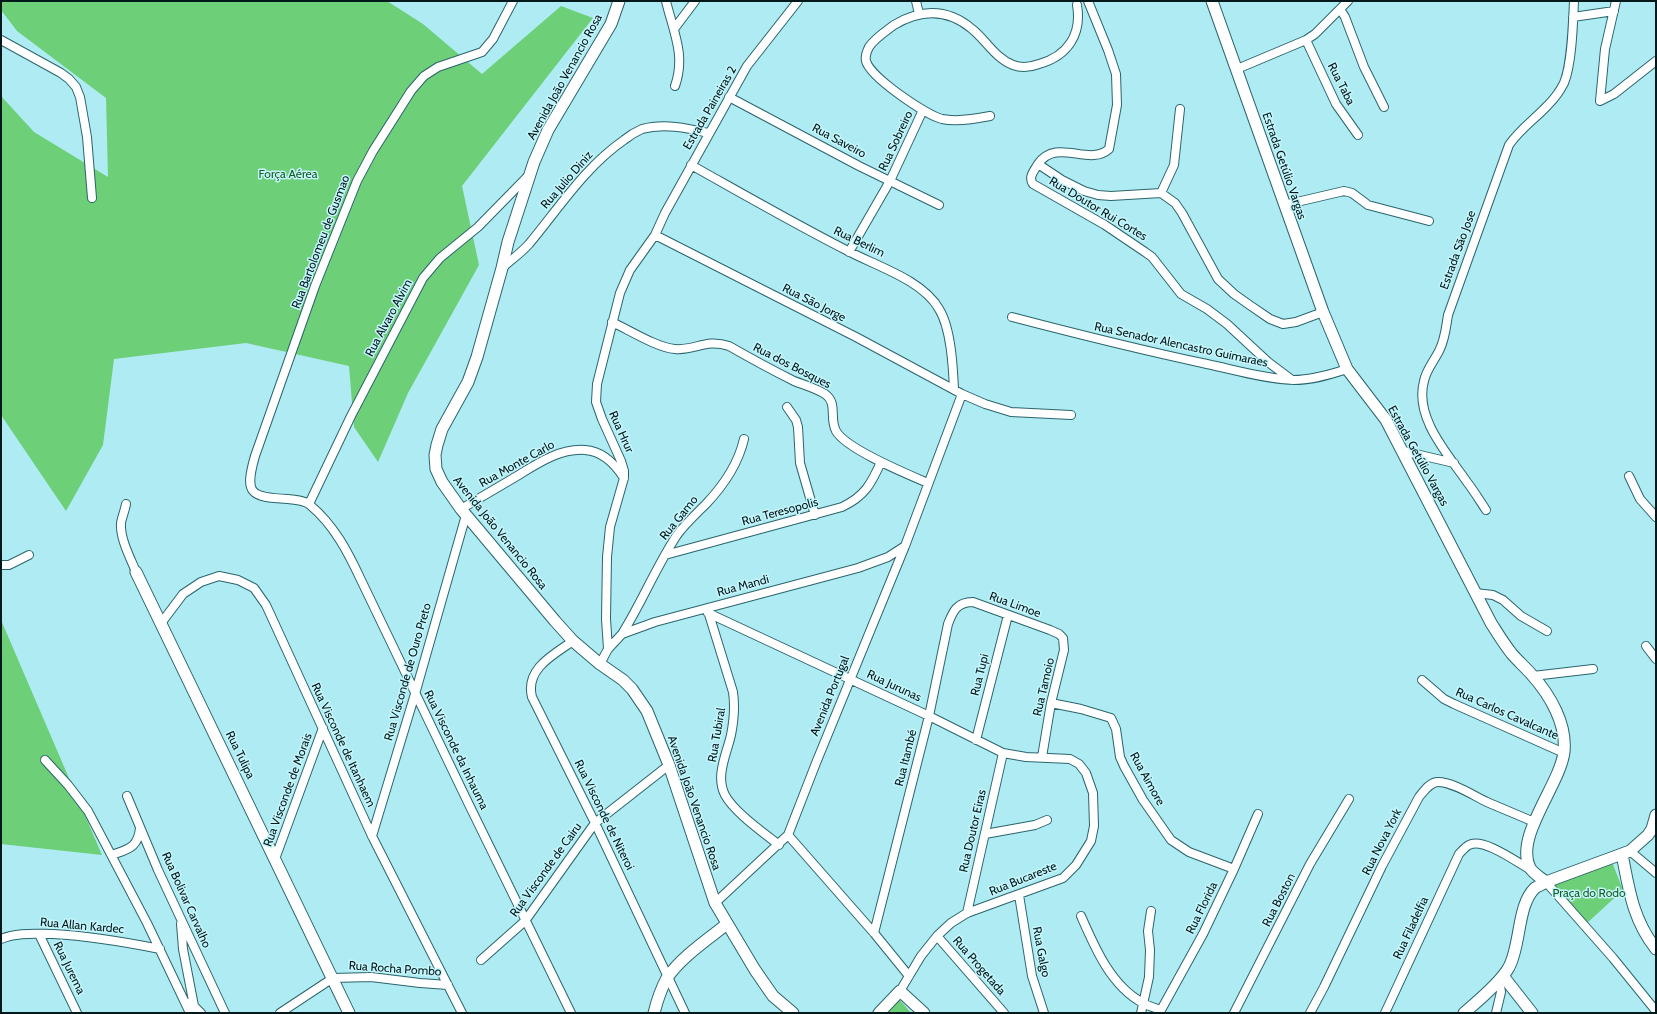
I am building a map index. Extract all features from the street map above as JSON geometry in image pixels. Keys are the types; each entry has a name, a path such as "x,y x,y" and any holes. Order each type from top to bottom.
{"main road":[{"name":"Avenida João Venancio Rosa","path":"618,1 611,24 548,130 530,173 508,242 477,356 468,382 442,429 435,455 436,469 442,482 463,512 573,640 600,664 623,680 640,700 655,728 669,765 715,903 755,970 783,1005 793,1013"},
{"name":"Estrada Getúlio Vargas","path":"1212,1 1323,312 1347,369 1386,420 1475,593 1501,640 1512,655 1534,676 1558,714 1563,728 1564,752 1560,770 1554,785 1534,822 1527,856 1531,870"},
{"name":"Rua Tulipa","path":"136,572 162,622 349,1013"},
{"path":"1464,1013 1501,978 1509,967 1514,954 1524,911 1530,895 1536,888 1546,882 1626,853 1643,841 1652,829 1656,814"},
{"path":"1626,853 1627,889 1641,927 1656,949"},
{"path":"1531,870 1546,882"},
{"path":"654,1013 660,994 668,977 681,962 727,924"},
{"path":"1501,978 1532,1013"},
{"path":"879,1013 900,991 920,1012"}],"street":[{"name":"Rua Bartolomeu de Gusmao","path":"309,504 298,500 279,499 255,494 251,490 249,480 255,456 312,294 356,181 411,91 424,76 438,67 482,52 493,39 513,1"},
{"path":"666,1 674,29 680,61 680,73 675,86"},
{"path":"674,29 695,1"},
{"name":"Estrada Paineiras 2","path":"655,235 664,213 729,97 752,60 798,1"},
{"path":"916,1 919,14"},
{"path":"1088,1 1116,74 1117,105 1109,149 1100,154 1063,152 1051,153 1043,158 1038,164 1062,180 1098,195 1111,196 1161,193 1175,203 1182,213 1218,280 1234,294 1270,319 1283,324 1296,322 1323,312"},
{"path":"1236,69 1306,40 1315,34 1348,1"},
{"name":"Estrada Sāo Jose","path":"1486,510 1454,463 1427,418 1422,395 1424,380 1440,350 1450,308 1509,145 1516,135 1548,105 1563,84 1568,65 1574,1"},
{"path":"1616,1 1605,49 1600,100 1614,94 1656,61"},
{"name":"Rua Sobreiro","path":"848,252 890,181 923,110 880,80 870,69 866,62 866,55 869,47 886,31 906,18 919,14 937,13 959,19 974,30 1001,58 1014,65 1030,67 1056,57 1065,50 1074,37 1078,27 1079,19 1077,5"},
{"path":"1340,9 1345,17 1364,66 1384,107"},
{"path":"1573,17 1614,11"},
{"path":"1,40 61,73 76,87 80,97 87,137 92,198"},
{"name":"Rua Taba","path":"1306,40 1336,104 1358,135"},
{"name":"Rua Saveiro","path":"729,97 939,205"},
{"path":"1161,193 1174,165 1180,109"},
{"path":"923,110 943,119 968,120 990,116"},
{"name":"Rua Julio Diniz","path":"502,268 528,245 590,168 612,148 633,134 641,130 679,126 708,133"},
{"name":"Rua Doutor Rui Cortes","path":"1038,164 1030,179 1033,184 1104,225 1145,252 1181,294 1207,309 1227,324 1268,362 1292,380"},
{"name":"Rua Berlim","path":"691,165 848,252 896,273 926,293 940,309 947,332 953,362 954,389"},
{"name":"Rua Alvaro Alvim","path":"309,504 355,409 423,278 440,258 478,227 530,173"},
{"path":"1284,205 1344,191 1352,193 1368,205 1429,221"},
{"name":"Rua Hrur","path":"608,649 606,619 607,557 610,527 624,478 624,471 596,402 597,384 620,293 630,270 655,235"},
{"name":"Rua São Jorge","path":"655,235 856,337 962,394 985,404 1011,412 1071,415"},
{"name":"Rua Senador Alencastro Guimaraes","path":"1012,317 1135,349 1264,376 1292,380 1319,378 1347,369"},
{"name":"Rua dos Bosques","path":"612,322 666,348 684,349 709,343 721,343 794,381 825,394 833,405 833,421 836,431 850,444 881,462 928,483"},
{"name":"Avenida Portugal","path":"715,903 779,846 788,835 904,546 962,394"},
{"path":"787,407 796,420 798,427 800,463 814,515"},
{"name":"Rua Gamo","path":"622,634 665,555 686,524 727,479 741,455 744,439"},
{"name":"Rua Monte Carlo","path":"463,512 545,460 562,452 586,450 607,458 624,478"},
{"path":"1403,451 1454,463"},
{"name":"Rua Teresopolis","path":"665,555 842,507 863,494 873,481 881,462"},
{"path":"1629,476 1640,499 1656,517"},
{"name":"Rua Tulipa","path":"126,504 121,523 122,531 124,541 136,572"},
{"name":"Rua Visconde da Inhauma","path":"309,504 328,524 347,550 415,694 571,1013"},
{"name":"Rua Visconde de Ouro Preto","path":"372,836 415,694 463,512"},
{"name":"Rua Mandi","path":"600,664 608,649 622,634 655,622 708,611 858,568 888,557 904,546"},
{"path":"1,565 9,564 29,555"},
{"name":"Rua Visconde de Itanhaem","path":"162,622 182,594 201,582 219,576 238,580 254,588 266,606 372,836 462,1013"},
{"path":"1475,593 1493,595 1503,600 1521,616 1547,631"},
{"name":"Rua Itambé","path":"874,933 929,716 948,624 956,607 965,602 973,602"},
{"name":"Rua Limoe","path":"973,602 1050,630"},
{"name":"Rua Jurunas","path":"708,611 929,716 1003,753"},
{"name":"Rua Tubiral","path":"708,611 734,692 735,705 731,735 723,764 722,786 725,795 733,805 779,846"},
{"name":"Rua Tupi","path":"976,740 1008,615"},
{"name":"Rua Tamoio","path":"1042,757 1051,703 1064,650 1063,638 1059,634 1050,630"},
{"name":"Rua Visconde de Niteroi","path":"573,640 538,668 532,677 530,688 532,697 595,823 685,1013"},
{"path":"1646,646 1656,659"},
{"path":"1534,676 1593,669"},
{"name":"Rua Carlos Cavalcante","path":"1422,680 1444,699 1564,752"},
{"name":"Rua Aimore","path":"1051,703 1081,708 1111,718 1116,729 1120,757 1124,766 1143,800 1171,840 1189,852 1234,869"},
{"name":"Rua Visconde de Morais","path":"275,859 323,728"},
{"name":"Rua Bucareste","path":"900,991 921,956 937,936 951,923 967,913 1063,878 1083,855 1091,841 1094,826 1093,793 1086,773 1079,764 1070,759 1003,753"},
{"name":"Rua Doutor Eiras","path":"967,913 1003,753"},
{"path":"45,760 68,785 88,811 160,949 181,994 192,1009 201,1013"},
{"name":"Rua Visconde de Cairu","path":"481,960 526,921 595,823 669,765"},
{"name":"Rua Nova York","path":"1310,1013 1382,866 1419,797 1425,789 1438,782 1453,786 1488,803 1534,822"},
{"name":"Rua Bolivar Carvalho","path":"127,796 181,919 225,1013"},
{"name":"Rua Boston","path":"1234,1013 1310,864 1349,799"},
{"name":"Rua Florida","path":"1161,1011 1203,934 1258,814"},
{"path":"985,834 1035,825 1047,820"},
{"path":"112,855 134,845 139,839 141,827"},
{"path":"788,835 874,933 909,976"},
{"path":"1643,841 1656,837"},
{"name":"Rua Filadelfia","path":"1385,1013 1459,854 1469,845 1488,845 1531,870"},
{"path":"1626,853 1656,873"},
{"path":"1546,882 1613,958 1656,1011"},
{"name":"Rua Galgo","path":"1019,895 1032,976 1044,1013"},
{"path":"1141,1013 1149,977 1150,950 1148,931 1151,911"},
{"path":"1081,916 1094,946 1109,971 1125,990 1143,1003 1161,1011"},
{"path":"181,919 182,949 192,1009"},
{"name":"Rua Allan Kardec","path":"1,939 22,934 94,937 160,949"},
{"name":"Rua Jurema","path":"40,934 77,1013"},
{"name":"Rua Progetada","path":"937,936 1004,1013"},
{"name":"Rua Rocha Pombo","path":"280,1013 333,978 371,977 448,985"},
{"path":"1496,1013 1501,992 1501,978"}],"green space":[{"name":"Força Aérea","path":"1,1 387,1 423,24 482,74 561,6 593,18 462,186 479,265 408,393 378,462 354,427 349,366 246,343 114,359 103,445 66,511 1,415 1,96 34,132 108,177 106,98 17,31 1,10"},
{"path":"1,620 102,855 1,844"},
{"name":"Praça do Rodo","path":"1612,862 1623,890 1586,924 1554,885"},
{"path":"900,1000 911,1013 883,1013"}]}
